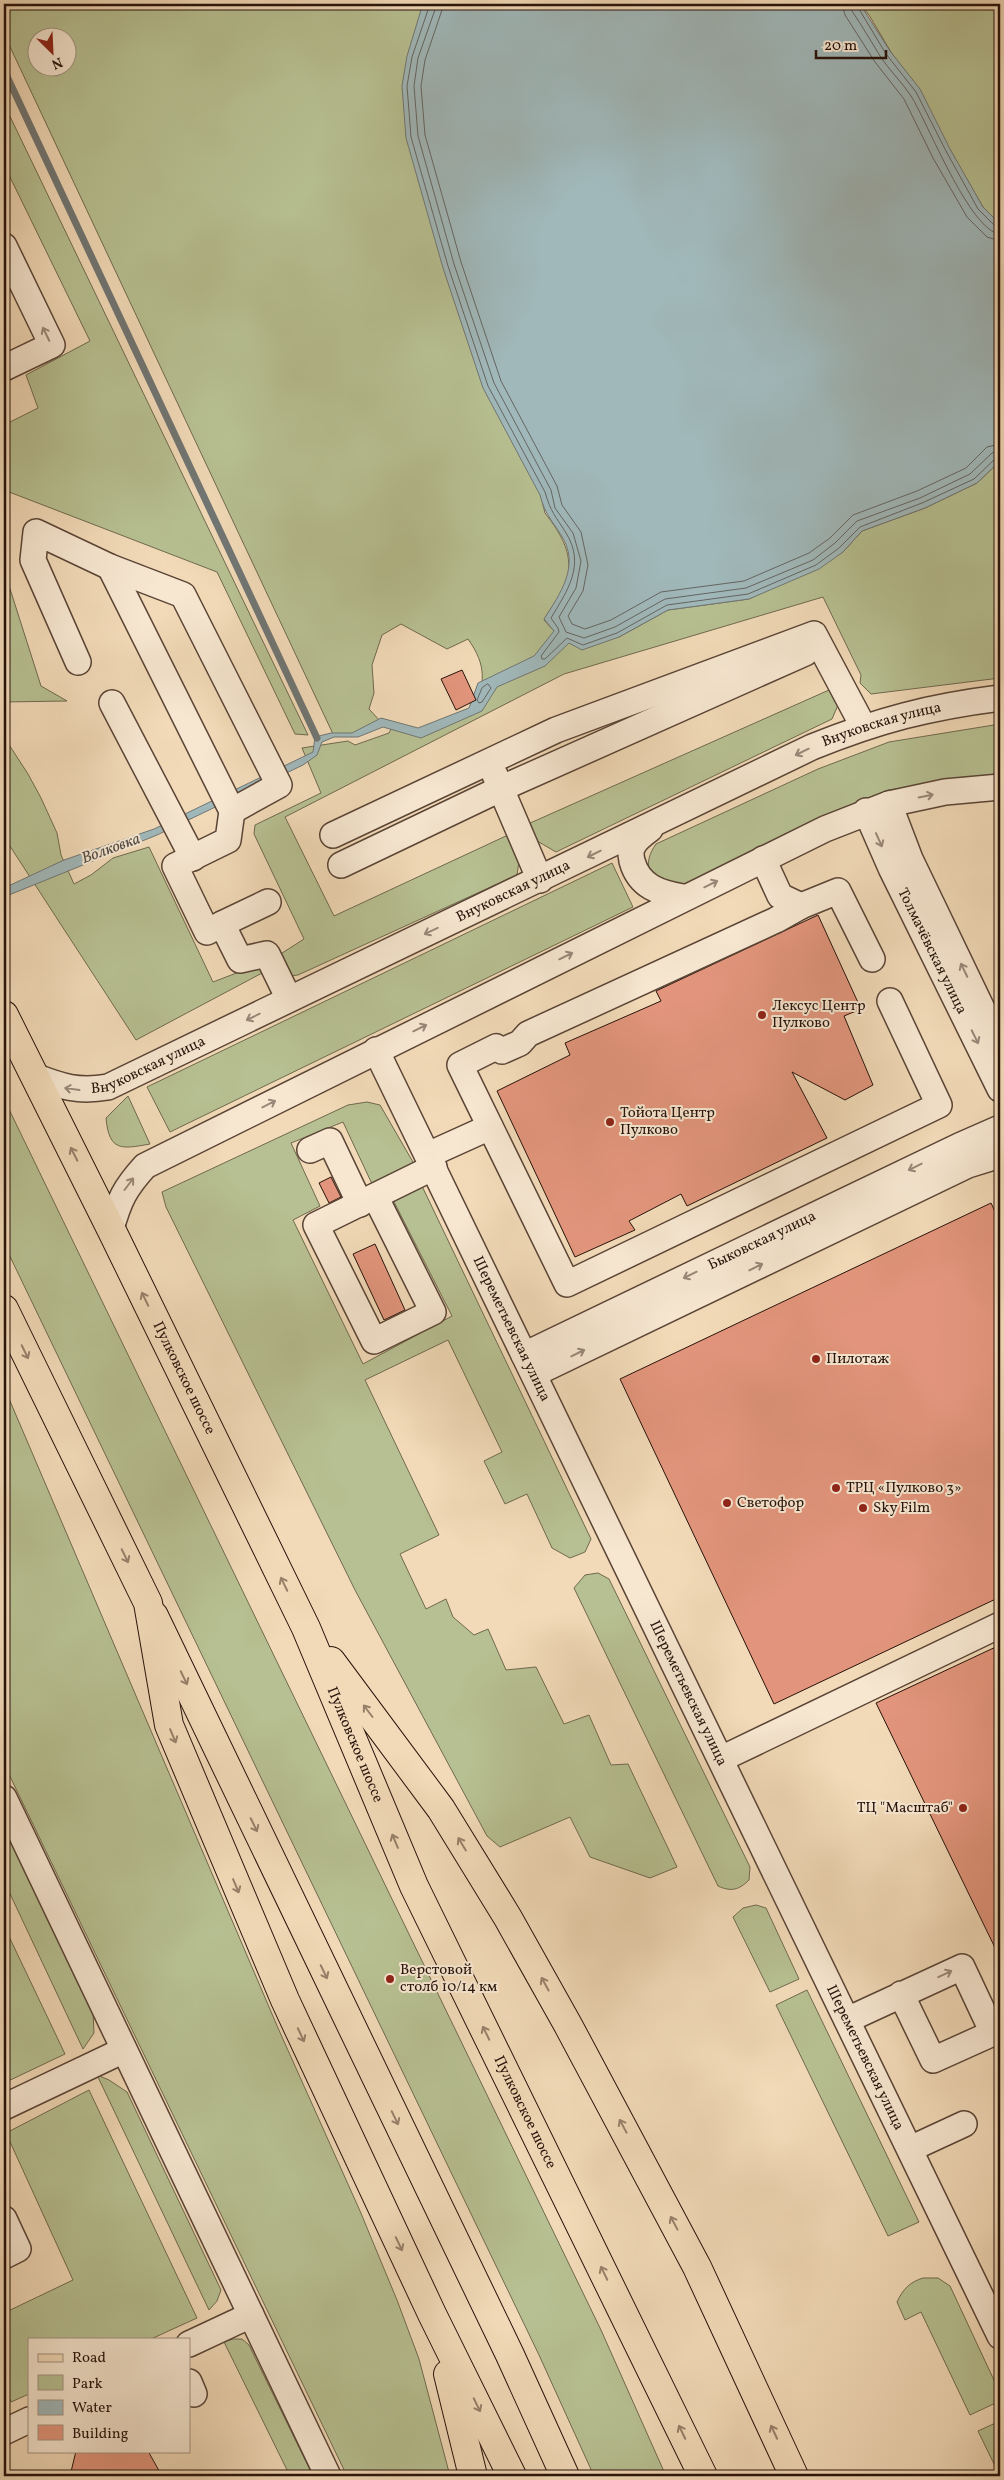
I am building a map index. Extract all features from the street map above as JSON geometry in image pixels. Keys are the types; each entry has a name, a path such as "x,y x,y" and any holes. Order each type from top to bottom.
{"main road":[{"name":"Пулковское шоссе","path":"4,1015 306,1628 414,1886 703,2476"},
{"path":"4,1309 148,1603 510,2355 565,2476"},
{"path":"148,1603 168,1725 285,2000 432,2314 512,2476"},
{"path":"306,1628 441,1809 512,1926 646,2169 697,2267 794,2476"},
{"path":"432,2314 473,2476"}],"street":[{"path":"4,246 12,283 52,346 4,368"},
{"path":"78,662 34,560 36,532 110,567 183,595 279,785 232,811"},
{"path":"110,567 232,811 228,840 175,866 207,932 268,902"},
{"path":"333,835 556,730 814,634 863,726"},
{"path":"341,864 500,789 821,646"},
{"name":"Внуковская улица","path":"34,1076 70,1089 87,1091 108,1087 654,825 812,747 863,726 944,705 1000,698"},
{"path":"112,703 193,858"},
{"path":"489,761 540,880"},
{"path":"111,1229 118,1202 127,1185 145,1166 683,897 762,859 878,808 945,792 1000,787"},
{"name":"Толмачёвская улица","path":"878,808 910,859 1000,1046"},
{"name":"Толмачёвская улица","path":"878,808 891,868 1000,1089"},
{"path":"654,825 632,846 631,856 634,870 642,882 654,890 683,897"},
{"path":"762,859 780,896 801,906"},
{"path":"872,959 838,891 801,906 776,920 528,1034 520,1043 502,1051 496,1047 460,1065 567,1284 939,1106 890,1001"},
{"path":"222,924 240,960 267,954 289,999"},
{"name":"Шереметьевская улица","path":"376,1050 1000,2336"},
{"path":"310,1150 330,1141 368,1200 433,1312 374,1342 316,1225 368,1200 490,1127"},
{"name":"Быковская улица","path":"529,1364 959,1146 1000,1128"},
{"name":"Быковская улица","path":"529,1364 968,1166 1000,1155"},
{"path":"721,1759 1000,1625"},
{"path":"4,1798 328,2476"},
{"path":"847,2020 901,1994 962,1966 993,2033 933,2060 901,1994"},
{"path":"4,2107 124,2050"},
{"path":"910,2149 964,2124"},
{"path":"4,2219 18,2249 4,2256"},
{"path":"190,2344 251,2315"},
{"path":"4,2432 28,2420"}],"green space":[{"path":"4,4 427,4 421,10 545,513 561,537 568,554 569,563 566,583 562,593 544,620 554,631 619,637 668,610 749,599 843,552 862,531 925,508 977,483 1000,461 1000,678 871,694 860,683 861,675 823,597 564,674 285,817 334,916 508,835 519,861 517,875 298,975 289,976 279,955 304,939 254,834 255,825 321,793 302,748 348,741 355,745 389,733 393,725 419,734 474,711 482,683 482,674 478,658 468,639 447,649 401,624 382,635 372,665 374,693 369,709 381,722 353,735 333,734 4,34"},
{"path":"860,4 1000,4 1000,224 983,207 869,15"},
{"path":"4,104 308,735 295,734 217,572 4,490 4,425 38,408 26,375 90,341 9,175 4,177"},
{"path":"4,570 41,686 67,701 4,702"},
{"path":"829,690 838,705 832,719 556,852 532,838 528,824"},
{"path":"1000,724 1000,775 888,790 822,816 681,887 649,873 649,858 656,844 818,769 889,742"},
{"path":"4,737 41,798 57,833 61,855 74,884 91,875 113,858 149,847 213,982 260,964 264,972 136,1040 4,837"},
{"path":"612,863 633,907 170,1132 147,1087"},
{"path":"128,1096 150,1144 132,1147 119,1146 110,1137 106,1118"},
{"path":"4,1099 601,2330 666,2476 594,2476 539,2355 4,1244"},
{"path":"367,1102 380,1105 417,1169 373,1186 343,1122 291,1143 320,1206 293,1220 363,1364 452,1316 392,1198 421,1184 591,1539 585,1552 570,1558 552,1548 527,1494 505,1504 484,1461 502,1452 448,1340 365,1380 439,1535 400,1554 426,1609 446,1599 453,1617 474,1635 488,1629 506,1670 536,1667 564,1724 589,1715 611,1765 628,1764 677,1867 650,1878 590,1857 570,1817 500,1847 487,1836 355,1590 166,1207 162,1192 348,1105"},
{"path":"4,1387 278,2028 360,2211 397,2300 419,2359 450,2476 347,2476 4,1764"},
{"path":"598,1573 609,1579 750,1867 749,1880 738,1888 727,1889 718,1886 574,1588 585,1575"},
{"path":"4,1825 93,2012 94,2033 83,2049 4,1881"},
{"path":"756,1905 766,1908 799,1979 770,1992 733,1917 743,1908"},
{"path":"4,1926 65,2054 4,2083"},
{"path":"807,1990 919,2222 888,2236 776,2005"},
{"path":"97,2075 109,2080 127,2092 221,2290 217,2301 209,2310"},
{"path":"89,2090 197,2318 153,2338 28,2338 28,2394 11,2402 4,2386 4,2313 73,2280 6,2133"},
{"path":"923,2278 938,2278 950,2286 1000,2393 1000,2401 970,2415 921,2312 905,2320 897,2302 907,2287"},
{"path":"242,2339 249,2345 313,2476 290,2476 224,2342"},
{"path":"1000,2421 1000,2466 996,2468 978,2431"}],"water":[{"name":"Волковка","path":"427,4 860,4 890,51 920,89 950,149 983,207 1000,224 1000,461 977,483 925,508 862,531 843,552 819,569 749,599 668,610 619,637 582,650 569,643 545,666 497,687 482,711 421,738 383,727 358,737 334,737 322,742 317,755 303,765 157,835 4,897 4,888 64,860 154,829 313,752 315,737 331,733 352,733 381,718 418,728 469,708 478,683 534,656 554,631 544,619 566,579 569,568 567,546 546,512 540,495 483,388 443,268 406,138 402,86 407,56 421,10"}],"building":[{"path":"462,670 476,700 456,710 441,679"},
{"path":"818,915 861,1009 844,1016 873,1085 845,1100 792,1072 827,1138 687,1206 681,1194 629,1221 635,1230 575,1257 497,1091 570,1055 565,1043 661,1001 656,991"},
{"path":"331,1177 341,1197 329,1203 319,1183"},
{"name":"ТРЦ «Пулково 3»","path":"991,1203 1000,1222 1000,1597 774,1704 620,1379"},
{"path":"375,1244 405,1310 384,1320 353,1254"},
{"name":"ТЦ \"Масштаб\"","path":"1000,1645 1000,1958 876,1703"},
{"path":"76,2452 149,2452 162,2476 70,2476"}],"waterway":[{"path":"4,70 317,738"}],"place":[{"name":"Лексус Центр Пулково","path":"762,1015"},
{"name":"Тойота Центр Пулково","path":"610,1122"},
{"name":"Пилотаж","path":"816,1359"},
{"name":"ТРЦ «Пулково 3»","path":"836,1488"},
{"name":"Светофор","path":"727,1503"},
{"name":"Sky Film","path":"863,1508"},
{"name":"ТЦ \"Масштаб\"","path":"963,1808"},
{"name":"Верстовой столб 10/14 км","path":"390,1979"}]}
